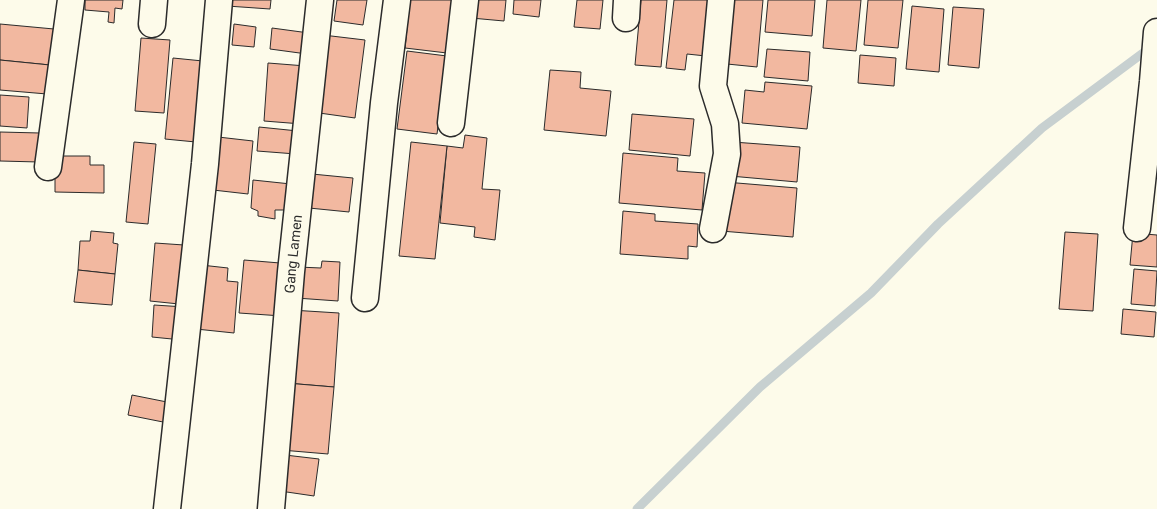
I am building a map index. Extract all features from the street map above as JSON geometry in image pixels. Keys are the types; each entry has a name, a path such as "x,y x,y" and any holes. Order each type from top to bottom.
{"street":[{"path":"48,167 71,0"},
{"path":"167,509 205,164 219,0"},
{"name":"Gang Lamen","path":"271,509 291,272 320,0"},
{"path":"365,298 384,103 397,0"},
{"path":"451,123 465,0"},
{"path":"713,229 727,154 725,124 713,86 721,0"},
{"path":"1137,228 1157,32"}],"building":[{"path":"85,0 123,0 122,9 115,8 114,23 108,22 109,12 85,10"},
{"path":"228,0 271,0 270,9 227,6"},
{"path":"337,0 367,0 363,25 334,21"},
{"path":"410,0 452,0 447,53 405,48"},
{"path":"473,0 506,0 504,21 471,18"},
{"path":"514,0 541,0 539,17 513,14"},
{"path":"577,0 603,0 600,29 574,27"},
{"path":"641,0 667,0 661,67 635,65"},
{"path":"674,0 712,0 706,56 687,54 685,70 666,68"},
{"path":"722,0 763,0 757,67 717,63"},
{"path":"768,0 815,0 812,36 765,32"},
{"path":"827,0 861,0 856,51 823,48"},
{"path":"868,0 903,0 898,48 864,45"},
{"path":"912,6 944,9 939,72 906,69"},
{"path":"953,7 984,9 979,68 948,65"},
{"path":"0,24 54,29 50,65 0,60"},
{"path":"234,24 256,27 254,47 232,45"},
{"path":"272,28 309,33 307,54 270,49"},
{"path":"323,35 365,40 355,118 312,112"},
{"path":"141,38 170,40 164,113 135,111"},
{"path":"767,49 810,52 808,81 764,77"},
{"path":"407,51 447,56 437,134 397,129"},
{"path":"860,55 896,58 894,86 858,83"},
{"path":"173,58 213,62 206,143 165,139"},
{"path":"0,60 50,65 47,94 0,90"},
{"path":"268,63 306,66 302,124 264,121"},
{"path":"550,70 581,72 580,88 611,91 606,136 544,130"},
{"path":"765,82 812,86 807,129 742,123 745,90 764,92"},
{"path":"0,95 29,97 27,128 0,126"},
{"path":"632,114 694,119 690,156 629,150"},
{"path":"259,127 298,131 296,154 257,151"},
{"path":"0,132 40,133 39,162 0,161"},
{"path":"465,135 487,138 482,189 500,190 495,240 474,237 475,227 440,223 447,146 463,148"},
{"path":"218,137 253,141 248,194 213,190"},
{"path":"134,142 156,144 148,224 126,222"},
{"path":"411,142 447,146 435,259 399,256"},
{"path":"733,142 800,147 797,182 730,176"},
{"path":"623,153 678,158 677,171 705,173 702,210 619,203"},
{"path":"55,156 90,156 90,165 104,165 104,193 55,192"},
{"path":"312,174 353,178 349,212 309,208"},
{"path":"253,180 291,184 290,210 275,210 275,219 258,216 258,211 251,208"},
{"path":"725,182 797,188 793,237 721,231"},
{"path":"623,211 655,214 655,221 698,224 697,247 688,246 688,259 620,254"},
{"path":"91,231 114,233 113,243 118,244 115,274 78,270 80,241 90,241"},
{"path":"1065,232 1098,234 1093,311 1059,309"},
{"path":"1133,233 1157,235 1157,267 1130,265"},
{"path":"155,243 184,245 179,304 150,301"},
{"path":"244,260 280,263 282,316 239,313"},
{"path":"322,261 340,262 338,301 296,298 298,267 321,268"},
{"path":"201,265 228,268 227,281 238,282 234,333 196,329"},
{"path":"1134,269 1157,271 1155,306 1131,304"},
{"path":"78,270 115,274 112,305 74,302"},
{"path":"154,305 185,307 182,340 152,337"},
{"path":"1123,309 1156,312 1154,337 1121,334"},
{"path":"291,310 339,313 334,387 286,383"},
{"path":"286,383 334,387 328,454 281,450"},
{"path":"132,395 177,404 173,424 128,415"},
{"path":"285,455 319,459 314,496 280,491"}],"waterway":[{"path":"637,509 760,387 871,293 938,224 1042,128 1151,47"}]}
